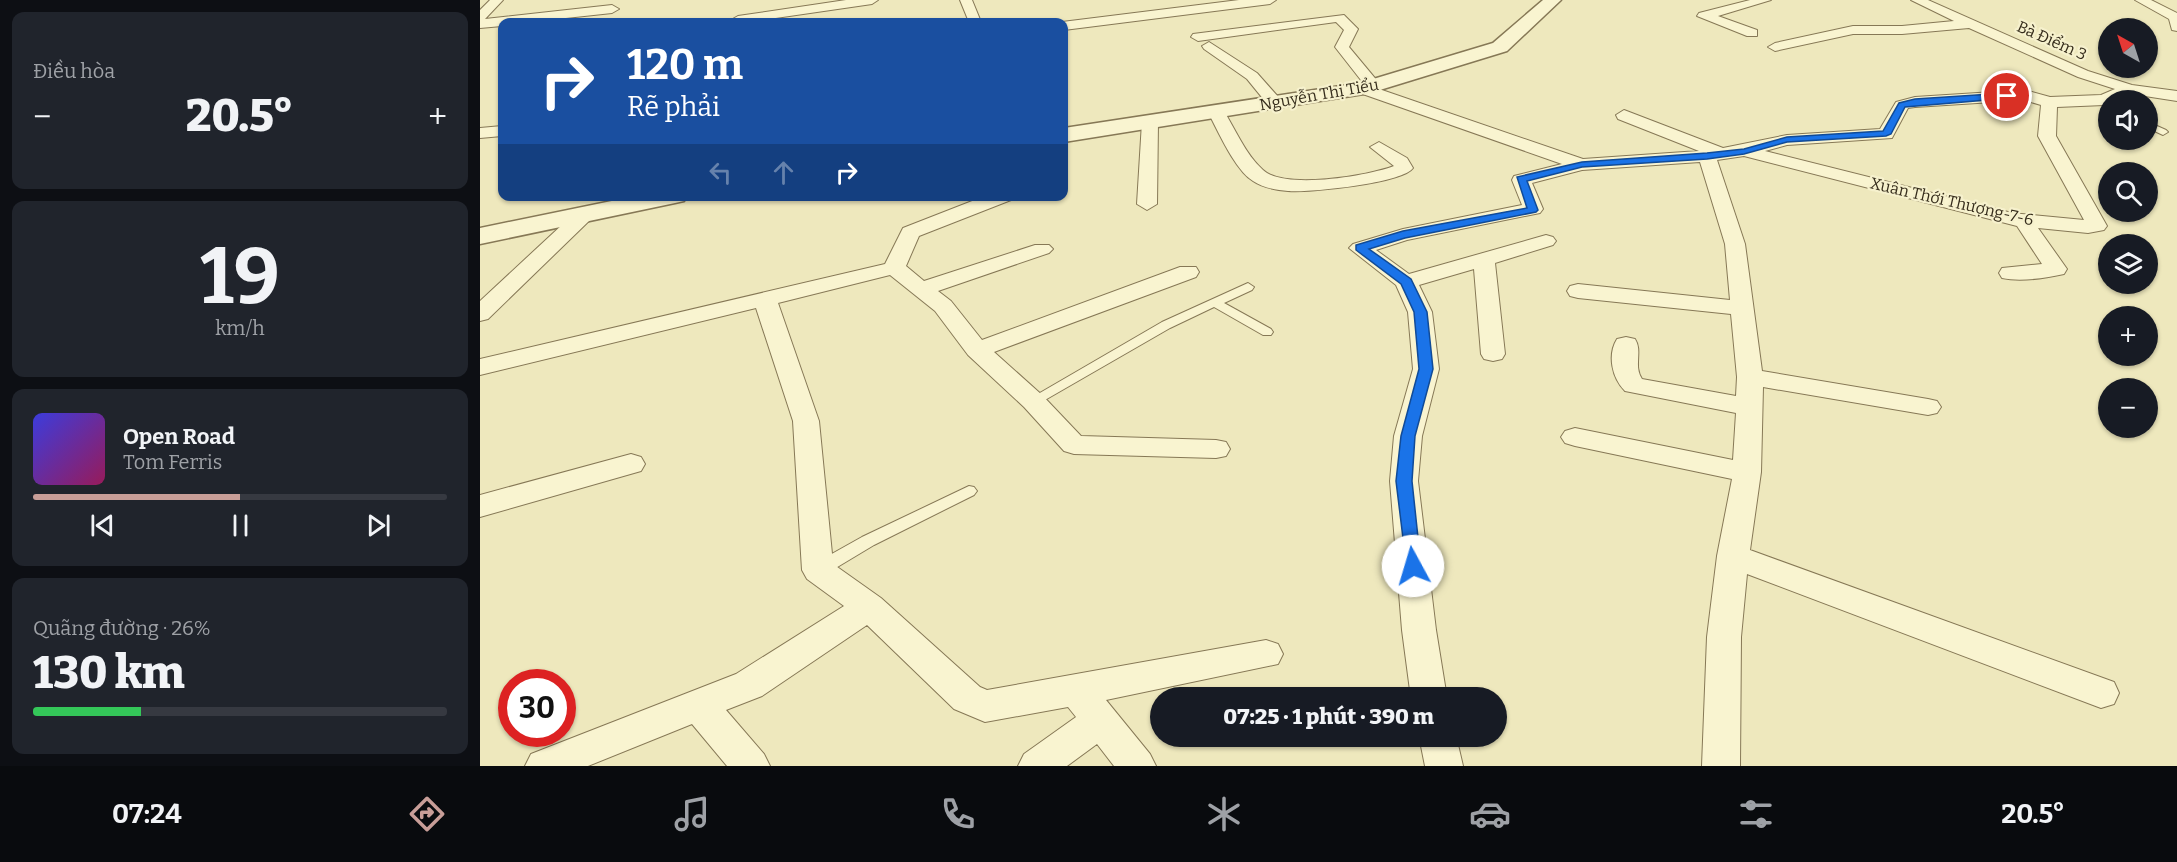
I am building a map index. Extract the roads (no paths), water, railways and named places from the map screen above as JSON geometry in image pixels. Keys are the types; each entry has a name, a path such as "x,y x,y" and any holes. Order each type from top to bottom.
{"street":[{"path":"480,16 497,0"},
{"path":"736,18 872,0"},
{"path":"966,0 973,18"},
{"path":"1068,25 1270,0"},
{"name":"Nguyễn Thị Tiểu","path":"1068,134 1368,87 1500,47 1553,0"},
{"path":"1752,33 1704,16 1766,0"},
{"name":"Bà Điểm 3","path":"1917,0 2083,74 2130,89 2177,96"},
{"path":"2141,0 2177,18 2174,21 2177,27"},
{"path":"534,18 612,9"},
{"path":"1275,103 1252,76 1204,41 1337,11 1351,29 1342,47 1368,87 1582,165"},
{"path":"480,24 498,22"},
{"path":"1774,47 1853,30 1902,30 1974,24"},
{"path":"1427,687 1419,630 1404,481 1408,436 1426,369 1420,312 1406,282 1360,248 1403,235 1533,210 1521,180 1582,165 1713,155 1744,151 1787,140 1886,134 1902,105 1915,102 2025,94 2049,102 2098,103"},
{"name":"Xuân Thới Thượng-7-6","path":"1744,151 2023,220 2097,226 2047,136 2049,102"},
{"path":"1216,112 1255,174 1267,181 1302,186 1323,185 1395,172 1404,168 1401,162 1378,147"},
{"path":"1623,115 1713,155"},
{"path":"1148,204 1150,122"},
{"path":"480,133 498,131"},
{"path":"1713,155 1734,244 1750,377 1748,472 1733,556 1724,637 1725,702 1721,766"},
{"path":"480,236 651,201"},
{"path":"894,268 910,232 991,201"},
{"path":"480,314 584,215"},
{"path":"2010,273 2056,269 2023,220"},
{"path":"1406,282 1546,241"},
{"path":"922,289 1042,249"},
{"path":"1484,259 1493,354"},
{"path":"894,268 943,306 977,350 1033,401 1074,445 1216,449"},
{"path":"480,367 894,268"},
{"path":"977,350 1188,272"},
{"path":"1578,291 1742,308"},
{"path":"765,299 806,421 818,570 869,607 967,698 985,706 1266,654"},
{"path":"1626,344 1625,372 1628,380 1634,385 1749,407"},
{"path":"1750,377 1928,407"},
{"path":"1575,437 1748,472"},
{"path":"480,506 631,464"},
{"path":"1733,556 2101,693"},
{"path":"544,766 749,685 869,607"},
{"path":"1076,690 1137,766"},
{"path":"698,705 751,766"},
{"path":"1037,766 1100,720"},
{"path":"1440,747 1444,766"}],"lane":[{"path":"2158,130 2163,132"},
{"path":"1033,401 1166,325 1248,287"},
{"path":"1214,302 1267,332"},
{"path":"818,570 868,541 969,491"}]}
